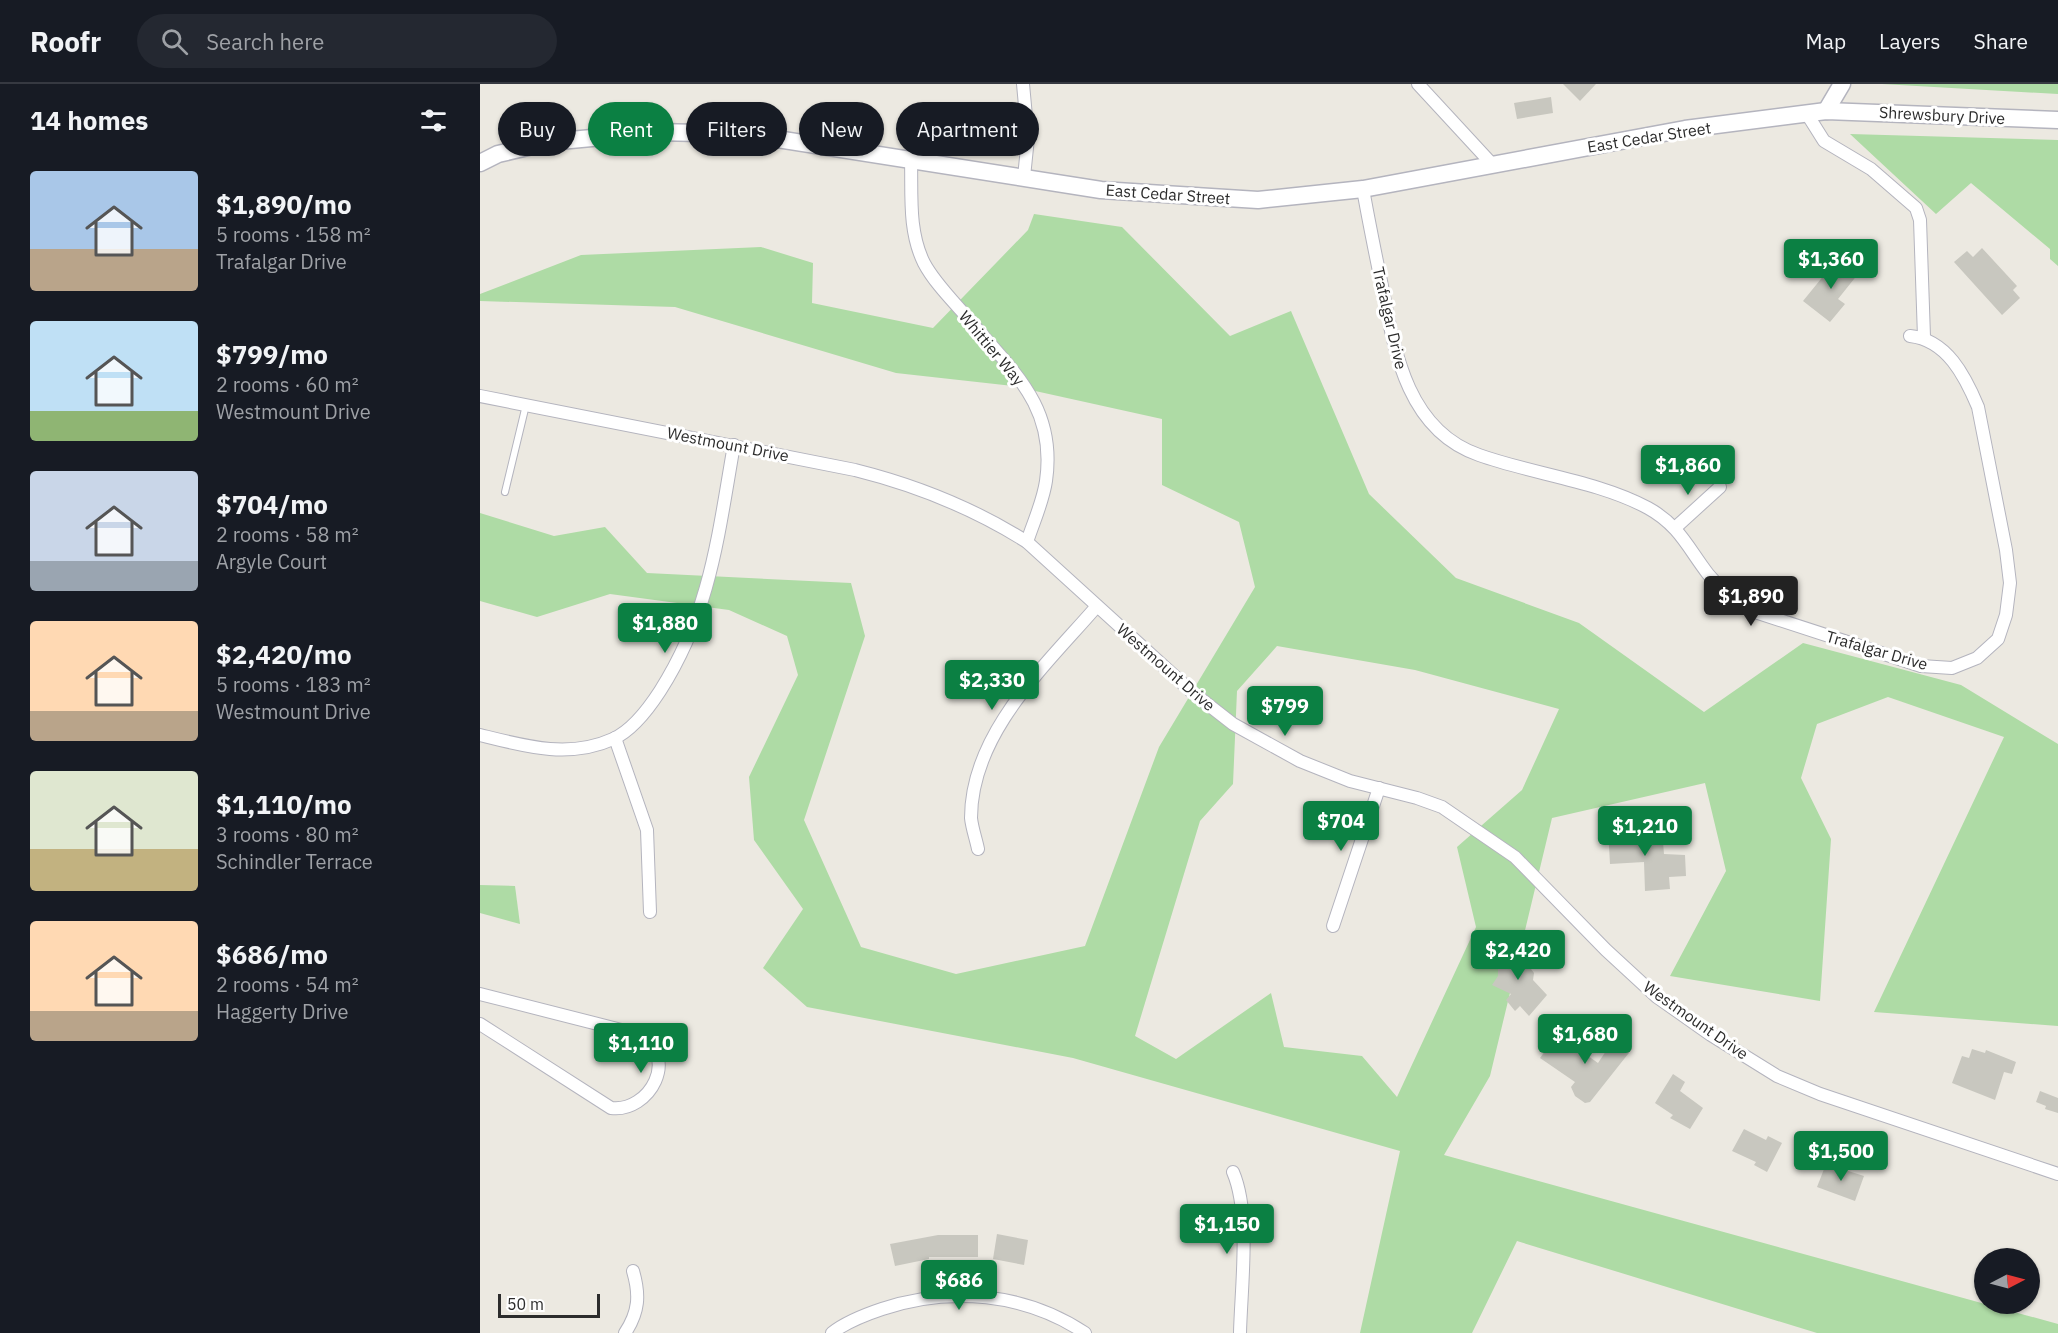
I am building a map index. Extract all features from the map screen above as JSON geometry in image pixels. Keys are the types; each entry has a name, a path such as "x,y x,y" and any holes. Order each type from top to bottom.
{"main road":[{"path":"1826,111 1842,84"},
{"name":"East Cedar Street","path":"480,163 498,154 549,142 656,132 745,134 1101,190 1258,200 1363,189 1685,129 1826,111"},
{"name":"Shrewsbury Drive","path":"1826,111 2058,120"}],"street":[{"path":"1023,84 1028,138 1024,177"},
{"path":"1418,84 1491,164"},
{"path":"1807,114 1824,141 1871,169 1916,208 1921,231 1924,337 1910,336"},
{"name":"Whittier Way","path":"911,159 912,223 924,263 1018,378 1035,402 1045,426 1048,453 1046,483 1027,542"},
{"name":"Trafalgar Drive","path":"1363,189 1395,356 1408,391 1431,423 1452,441 1476,454 1603,491 1647,508 1676,527 1708,574 1725,593 1749,610 1922,666 1952,668 1977,658 1998,639 2006,615 2010,583 2006,550 1978,407 1955,363 1941,347 1924,337"},
{"name":"Westmount Drive","path":"480,396 734,445 893,479 972,512 1027,542 1192,692 1233,724 1300,761 1350,782 1379,788 1442,807 1515,857 1606,950 1657,997 1711,1035 1777,1076 1820,1094 2058,1174"},
{"path":"480,735 541,750 575,748 615,738 646,712 678,663 699,615 713,562 734,445"},
{"path":"1676,527 1720,488"},
{"path":"978,849 971,819 975,786 997,732 1035,677 1097,606"},
{"path":"615,738 647,830 650,912"},
{"path":"1332,926 1379,788"},
{"path":"480,994 637,1034 656,1048 660,1060 658,1073 652,1087 642,1098 621,1110 611,1108 480,1024"},
{"path":"1233,1172 1240,1187 1242,1209 1240,1333"},
{"path":"625,1333 634,1319 638,1304 638,1289 633,1271"},
{"path":"832,1333 868,1314 934,1296 1003,1299 1060,1317 1085,1333"}],"lane":[{"path":"504,492 526,405"}],"green space":[{"path":"1882,84 2058,84 2058,94"},
{"path":"1850,134 2058,140 2058,266 2050,259 2050,249 1971,183 1936,214"},
{"path":"1034,214 1122,227 1230,336 1291,311 1369,494 1456,578 1579,623 1704,712 1803,643 1961,685 2058,744 2058,1026 1874,1012 2004,737 1888,697 1817,724 1801,778 1831,839 1820,1001 1670,976 1726,871 1705,783 1552,818 1490,1076 1444,1155 1974,1301 1974,1314 2022,1314 2058,1324 2058,1333 1817,1333 1517,1241 1472,1333 1360,1333 1400,1151 1073,1058 807,1007 763,968 803,909 754,840 749,777 798,675 787,636 729,610 610,594 537,617 480,601 480,513 554,536 605,527 647,573 851,583 865,636 804,820 861,947 956,974 1085,946 1159,747 1255,587 1239,522 1162,485 1162,419 1013,386 896,373 675,307 480,301 480,294 581,255 761,247 813,263 812,303 933,328 1028,230","holes":["1277,646 1415,670 1559,709 1522,790 1457,847 1476,927 1397,1097 1362,1056 1284,1047 1271,993 1176,1059 1135,1036 1200,821 1233,784 1237,691"]},
{"path":"480,885 515,886 520,924 480,913"}],"building":[{"path":"1563,84 1596,84 1580,101"},
{"path":"1551,97 1553,113 1517,119 1514,103"},
{"path":"1982,248 2017,286 2013,290 2020,298 2002,315 1954,262 1967,251 1973,257"},
{"path":"1838,258 1858,274 1838,299 1845,304 1830,322 1803,301"},
{"path":"1643,827 1644,843 1663,842 1664,854 1685,855 1686,876 1669,877 1670,889 1645,891 1644,862 1610,864 1608,829"},
{"path":"1503,943 1521,943 1520,968 1531,969 1534,973 1533,980 1547,995 1529,1016 1520,1006 1515,1011 1506,1000 1511,994 1492,985 1498,976 1498,964 1502,964"},
{"path":"1558,1033 1576,1044 1574,1046 1598,1063 1616,1036 1632,1049 1590,1102 1585,1103 1575,1096 1571,1087 1575,1082 1540,1058"},
{"path":"1972,1049 1985,1053 1986,1050 2016,1062 2012,1074 2004,1072 1995,1100 1952,1083 1962,1056 1969,1058"},
{"path":"1673,1074 1685,1082 1680,1091 1703,1108 1690,1129 1670,1118 1673,1115 1655,1103"},
{"path":"2040,1091 2058,1098 2058,1113 2045,1109 2046,1106 2036,1102"},
{"path":"1744,1129 1766,1140 1768,1136 1782,1143 1767,1172 1754,1165 1756,1162 1732,1151"},
{"path":"1826,1164 1864,1176 1855,1201 1817,1187"},
{"path":"997,1234 1028,1240 1024,1265 993,1259"},
{"path":"938,1235 978,1235 978,1257 929,1257 929,1259 895,1266 890,1244"}]}
